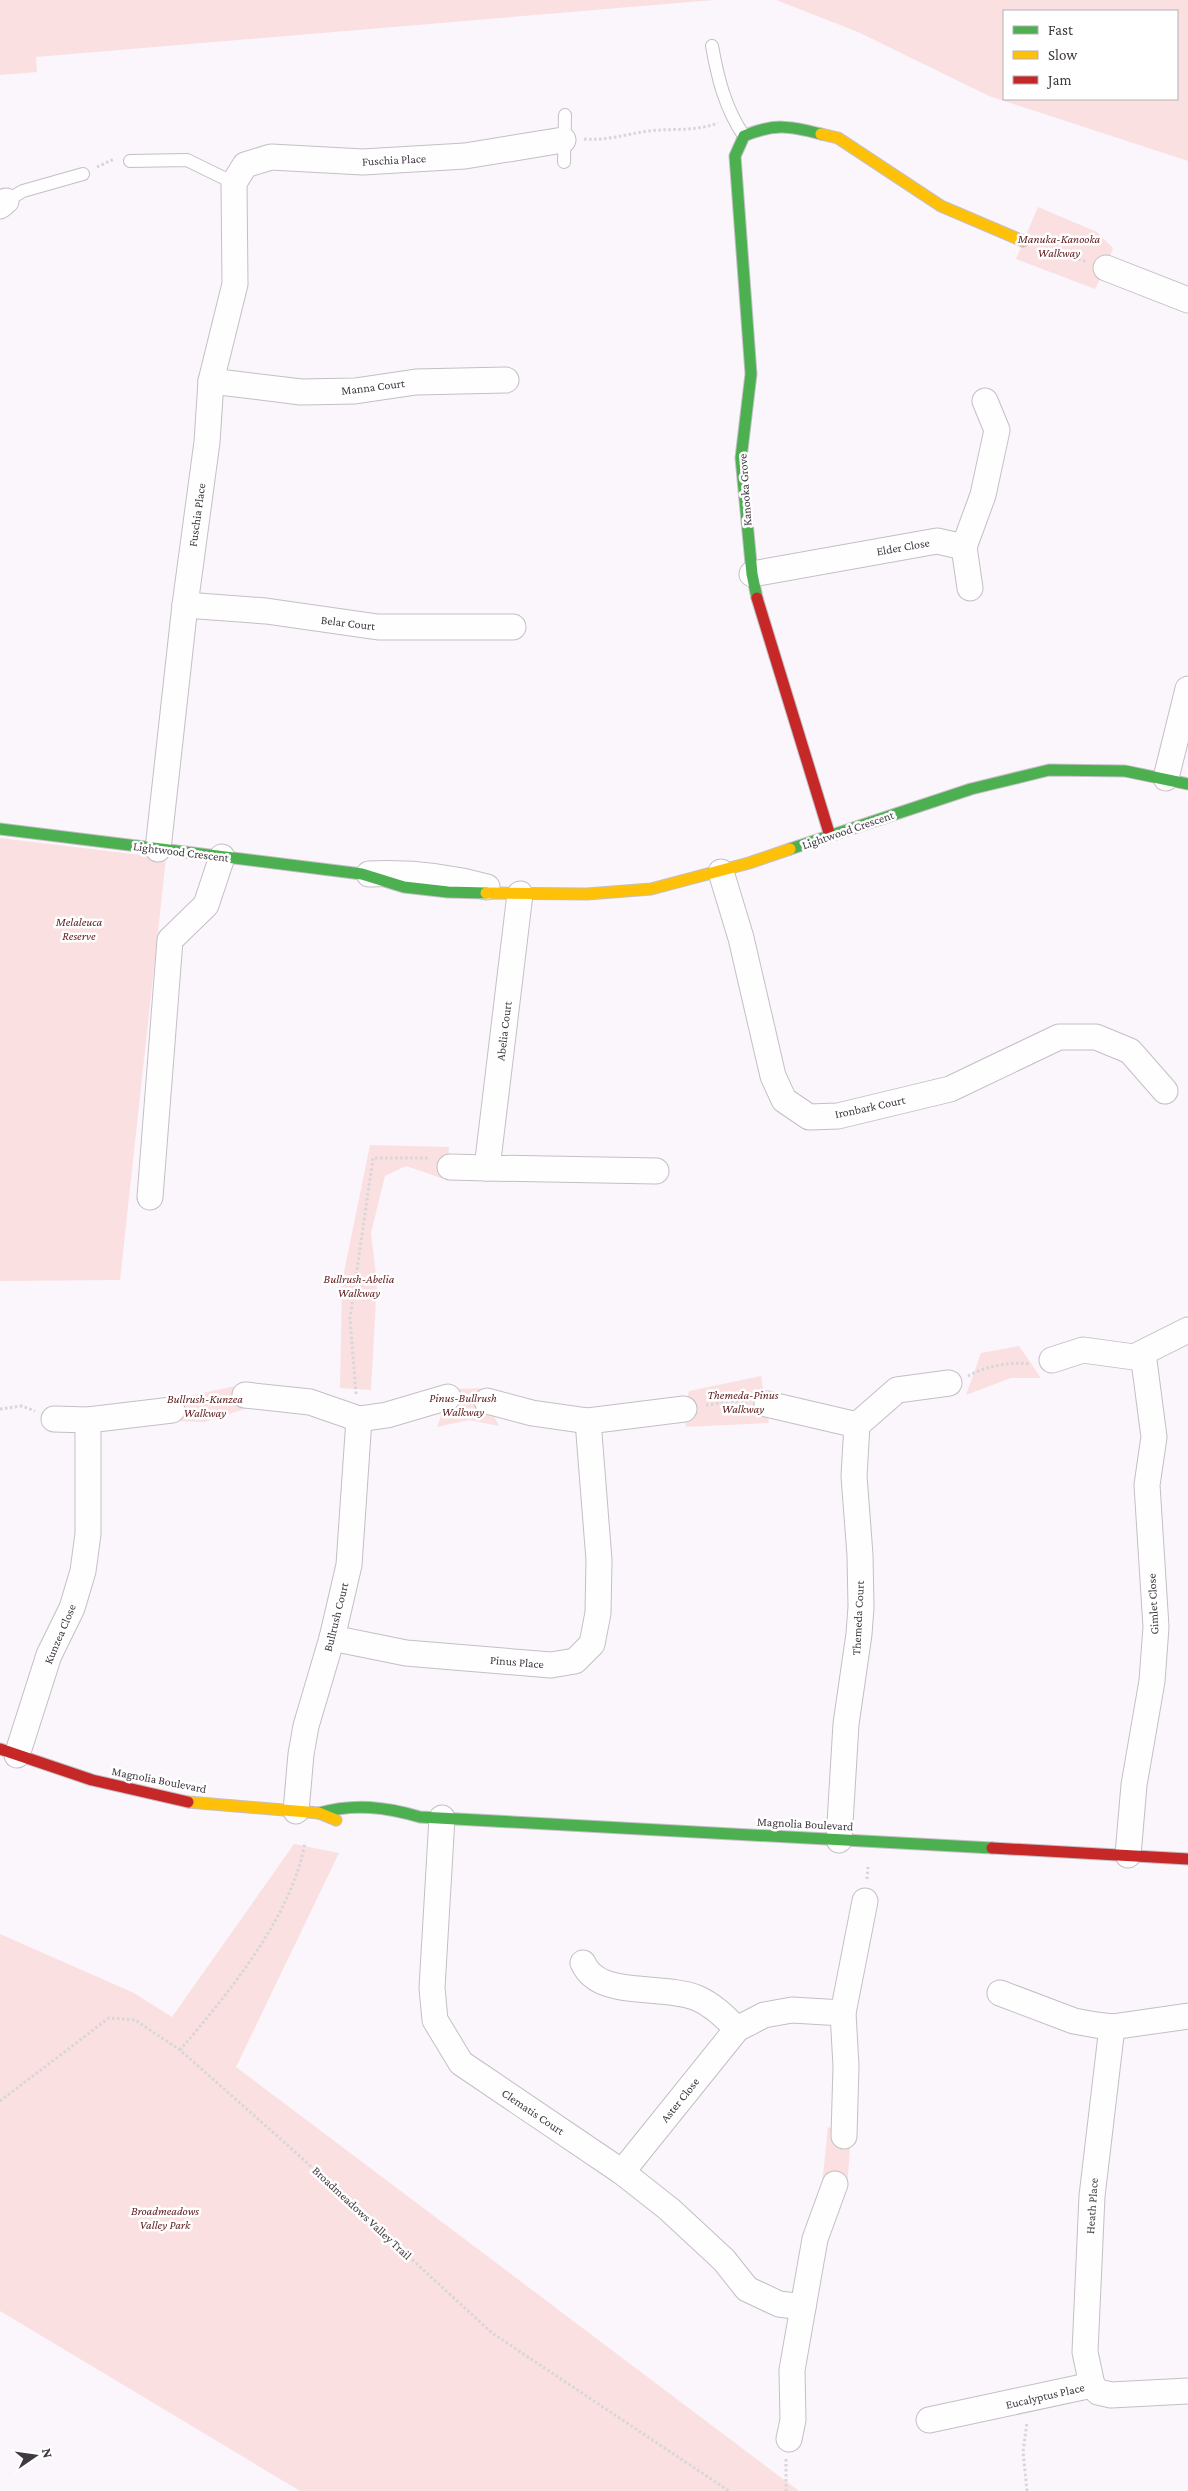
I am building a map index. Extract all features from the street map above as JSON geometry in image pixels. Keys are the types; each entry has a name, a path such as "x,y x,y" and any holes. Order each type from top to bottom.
{"street":[{"path":"744,136 764,126 794,127 838,138 941,206 1023,241"},
{"name":"Kanooka Grove","path":"744,136 735,156 752,374 741,458 752,574 759,610 830,836"},
{"name":"Fuschia Place","path":"158,849 185,605 207,442 211,381 235,284 234,182 245,165 271,158 362,162 564,151"},
{"path":"1106,268 1188,300"},
{"name":"Manna Court","path":"211,381 302,392 355,391 416,382 506,380"},
{"path":"970,588 964,547 983,495 997,430 985,401"},
{"name":"Elder Close","path":"752,574 937,542 964,547"},
{"name":"Belar Court","path":"185,605 266,611 378,627 513,627"},
{"path":"1177,781 1188,689"},
{"name":"Lightwood Crescent","path":"0,829 362,874 405,872 448,876 513,893 587,894 651,889 721,872 971,789 1049,770 1125,771 1177,781"},
{"path":"150,1197 170,940 206,905 222,857"},
{"name":"Ironbark Court","path":"721,872 742,938 773,1076 784,1100 809,1117 838,1116 950,1088 1058,1037 1096,1037 1130,1051 1165,1091"},
{"name":"Abelia Court","path":"487,1168 513,893"},
{"path":"450,1167 656,1171"},
{"path":"1052,1360 1083,1350 1134,1357 1188,1330"},
{"name":"Gimlet Close","path":"1128,1855 1134,1785 1152,1682 1156,1627 1147,1484 1154,1437 1143,1353"},
{"path":"767,1404 857,1425 897,1390 949,1383"},
{"path":"245,1395 310,1402 359,1420 387,1416 448,1398"},
{"path":"488,1401 532,1413 588,1422 684,1409"},
{"path":"54,1418 88,1420 172,1410"},
{"name":"Kunzea Close","path":"8,1752 49,1655 72,1608 83,1571 88,1534 88,1420"},
{"name":"Bullrush Court","path":"308,1812 300,1754 306,1726 332,1638 349,1565 359,1420"},
{"name":"Pinus Place","path":"332,1638 406,1653 551,1665 575,1661 592,1644 598,1613 599,1560 588,1422"},
{"name":"Themeda Court","path":"839,1840 846,1724 861,1607 860,1555 854,1476 857,1425"},
{"name":"Magnolia Boulevard","path":"8,1752 66,1774 141,1793 187,1802 308,1812 347,1821"},
{"name":"Magnolia Boulevard","path":"308,1812 354,1806 396,1809 431,1818"},
{"name":"Magnolia Boulevard","path":"394,1823 431,1818 1188,1859"},
{"name":"Clematis Court","path":"431,1818 432,1988 434,2020 461,2064 622,2172 669,2209 718,2254 747,2289 779,2304 804,2308"},
{"path":"844,2136 846,2066 844,2013 865,1901"},
{"path":"582,1963 592,1976 606,1984 674,1993 696,1998 717,2010 737,2029"},
{"path":"1000,1994 1074,2021 1112,2027 1188,2016"},
{"name":"Aster Close","path":"622,2172 737,2029 764,2015 792,2010 844,2013"},
{"name":"Heath Place","path":"1092,2385 1085,2352 1092,2196 1112,2027"},
{"path":"789,2439 793,2420 792,2370 815,2239 835,2184"},
{"name":"Eucalyptus Place","path":"929,2420 1032,2400 1092,2385 1098,2392 1111,2395 1188,2391"}],"lane":[{"path":"712,46 720,87 732,117 744,136"},
{"path":"564,151 565,115"},
{"path":"130,161 187,160 234,182"},
{"path":"3,203 23,191 83,174"}],"path":[{"path":"564,151 650,130 692,130 705,128 732,117"},
{"path":"83,174 112,159 130,161"},
{"path":"1023,241 1106,268"},
{"path":"359,1420 350,1318 373,1158 434,1158 450,1167"},
{"path":"949,1383 996,1366 1018,1362 1030,1364 1041,1359 1052,1360"},
{"path":"172,1410 245,1395"},
{"path":"684,1409 734,1401 767,1404"},
{"path":"0,1409 22,1406 54,1418"},
{"path":"180,2050 230,1990 265,1935 294,1884 301,1864 305,1842"},
{"name":"Broadmeadows Valley Trail","path":"0,2101 109,2018 135,2020 180,2050 492,2333 730,2491"},
{"path":"1027,2491 1023,2452 1032,2400"},
{"path":"786,2491 786,2453 789,2439"}],"green space":[{"path":"0,0 714,0 36,57 37,72 0,75"},
{"path":"776,0 1188,0 1188,161 989,96 858,32"},
{"name":"Manuka-Kanooka Walkway","path":"1038,207 1097,232 1113,248 1106,268 1095,289 1016,259"},
{"name":"Melaleuca Reserve","path":"0,838 166,858 120,1280 0,1281"},
{"name":"Bullrush-Abelia Walkway","path":"370,1145 449,1147 447,1180 406,1166 385,1176 371,1233 377,1283 371,1390 340,1388 342,1282"},
{"path":"1019,1346 1041,1378 1011,1378 966,1395 981,1353"},
{"name":"Themeda-Pinus Walkway","path":"761,1376 769,1423 686,1427 684,1409 689,1391"},
{"name":"Bullrush-Kunzea Walkway","path":"245,1384 247,1408 205,1422 178,1421 172,1410 174,1399"},
{"name":"Pinus-Bullrush Walkway","path":"479,1388 499,1426 469,1420 437,1427 448,1397 454,1389"},
{"name":"Broadmeadows Valley Park","path":"294,1844 339,1853 236,2067 799,2491 300,2491 0,2311 0,1934 134,1993 172,2017"},
{"path":"828,2127 851,2134 847,2188 822,2185"}],"traffic: fast":[{"path":"757,598 752,574 741,458 751,374 735,156 744,136 764,129 782,127 821,134"},
{"path":"790,849 971,789 1049,770 1125,771 1188,784"},
{"path":"0,829 362,874 404,887 448,892 486,893"},
{"path":"319,1813 357,1807 395,1811 420,1817 992,1848"}],"traffic: slow":[{"path":"821,134 838,138 941,206 1023,241"},
{"path":"486,893 587,894 651,889 749,863 790,849"},
{"path":"188,1802 319,1813 336,1820"}],"traffic: jam":[{"path":"757,598 830,836"},
{"path":"0,1749 92,1780 188,1802"},
{"path":"992,1848 1188,1859"}]}
